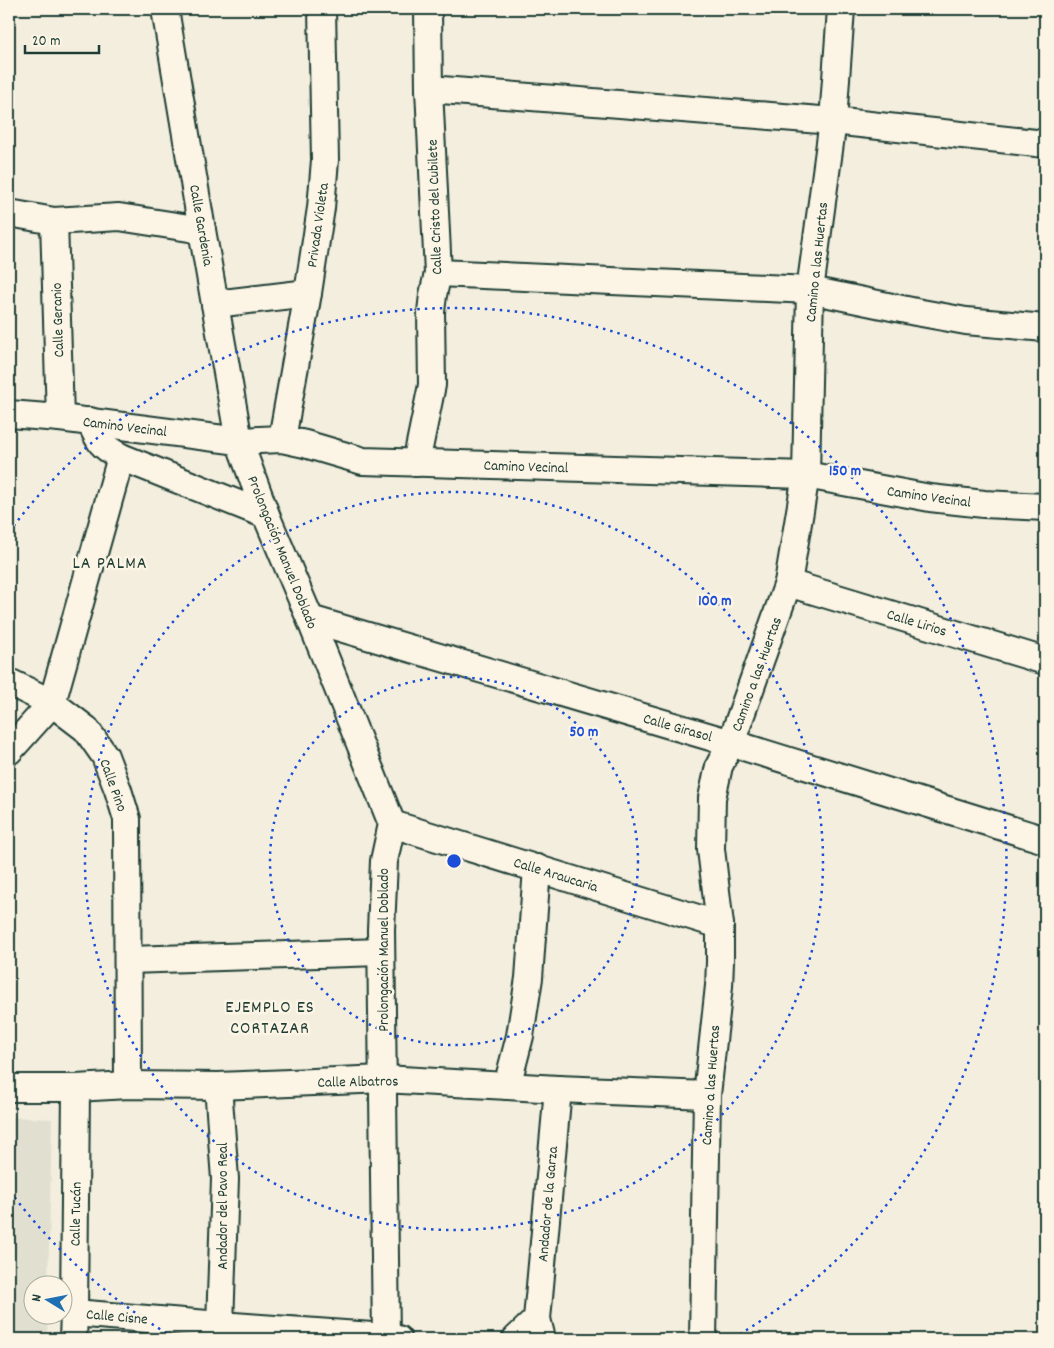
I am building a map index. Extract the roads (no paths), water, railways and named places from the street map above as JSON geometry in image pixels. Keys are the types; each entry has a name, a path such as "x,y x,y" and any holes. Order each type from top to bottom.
{"street":[{"name":"Calle Gardenia","path":"166,9 239,441"},
{"name":"Privada Violeta","path":"282,439 321,208 325,160 322,9"},
{"name":"Calle Cristo del Cubilete","path":"416,463 432,384 431,312 432,295 438,273 429,90 428,9"},
{"name":"Camino a las Huertas","path":"703,1339 707,1095 719,986 720,925 711,849 712,798 719,766 731,743 788,583 806,476 810,290 832,121 840,9"},
{"path":"429,90 832,121 1045,144"},
{"path":"9,213 54,222 119,217 202,230"},
{"name":"Calle Geranio","path":"54,222 60,418"},
{"path":"438,273 810,290 966,321 1045,328"},
{"path":"215,304 308,294"},
{"name":"Camino Vecinal","path":"9,414 60,418 239,441 282,439 363,461 806,476 930,498 984,504 1045,507"},
{"path":"90,422 98,440 107,450 266,515"},
{"name":"Prolongación Manuel Doblado","path":"239,441 266,515 392,824 384,861 381,952 390,1339"},
{"path":"9,751 52,703 121,457"},
{"name":"Calle Lirios","path":"788,583 1045,661"},
{"name":"Calle Girasol","path":"310,619 731,743 1045,840"},
{"name":"Calle Pino","path":"9,682 52,703 86,729 105,756 127,819 128,1085"},
{"name":"Calle Araucaria","path":"392,824 720,925"},
{"path":"507,1086 520,1036 529,978 537,868"},
{"path":"128,960 381,952"},
{"name":"Calle Albatros","path":"9,1088 76,1088 128,1085 218,1086 384,1079 707,1095"},
{"name":"Andador del Pavo Real","path":"218,1086 225,1179 220,1325"},
{"name":"Calle Tucán","path":"73,1339 76,1088"},
{"name":"Andador de la Garza","path":"516,1339 539,1329 558,1089"},
{"name":"Calle Cisne","path":"74,1312 390,1339"}],"district":[{"name":"LA PALMA","path":"110,562"},
{"name":"EJEMPLO ES CORTAZAR","path":"270,1016"}]}
